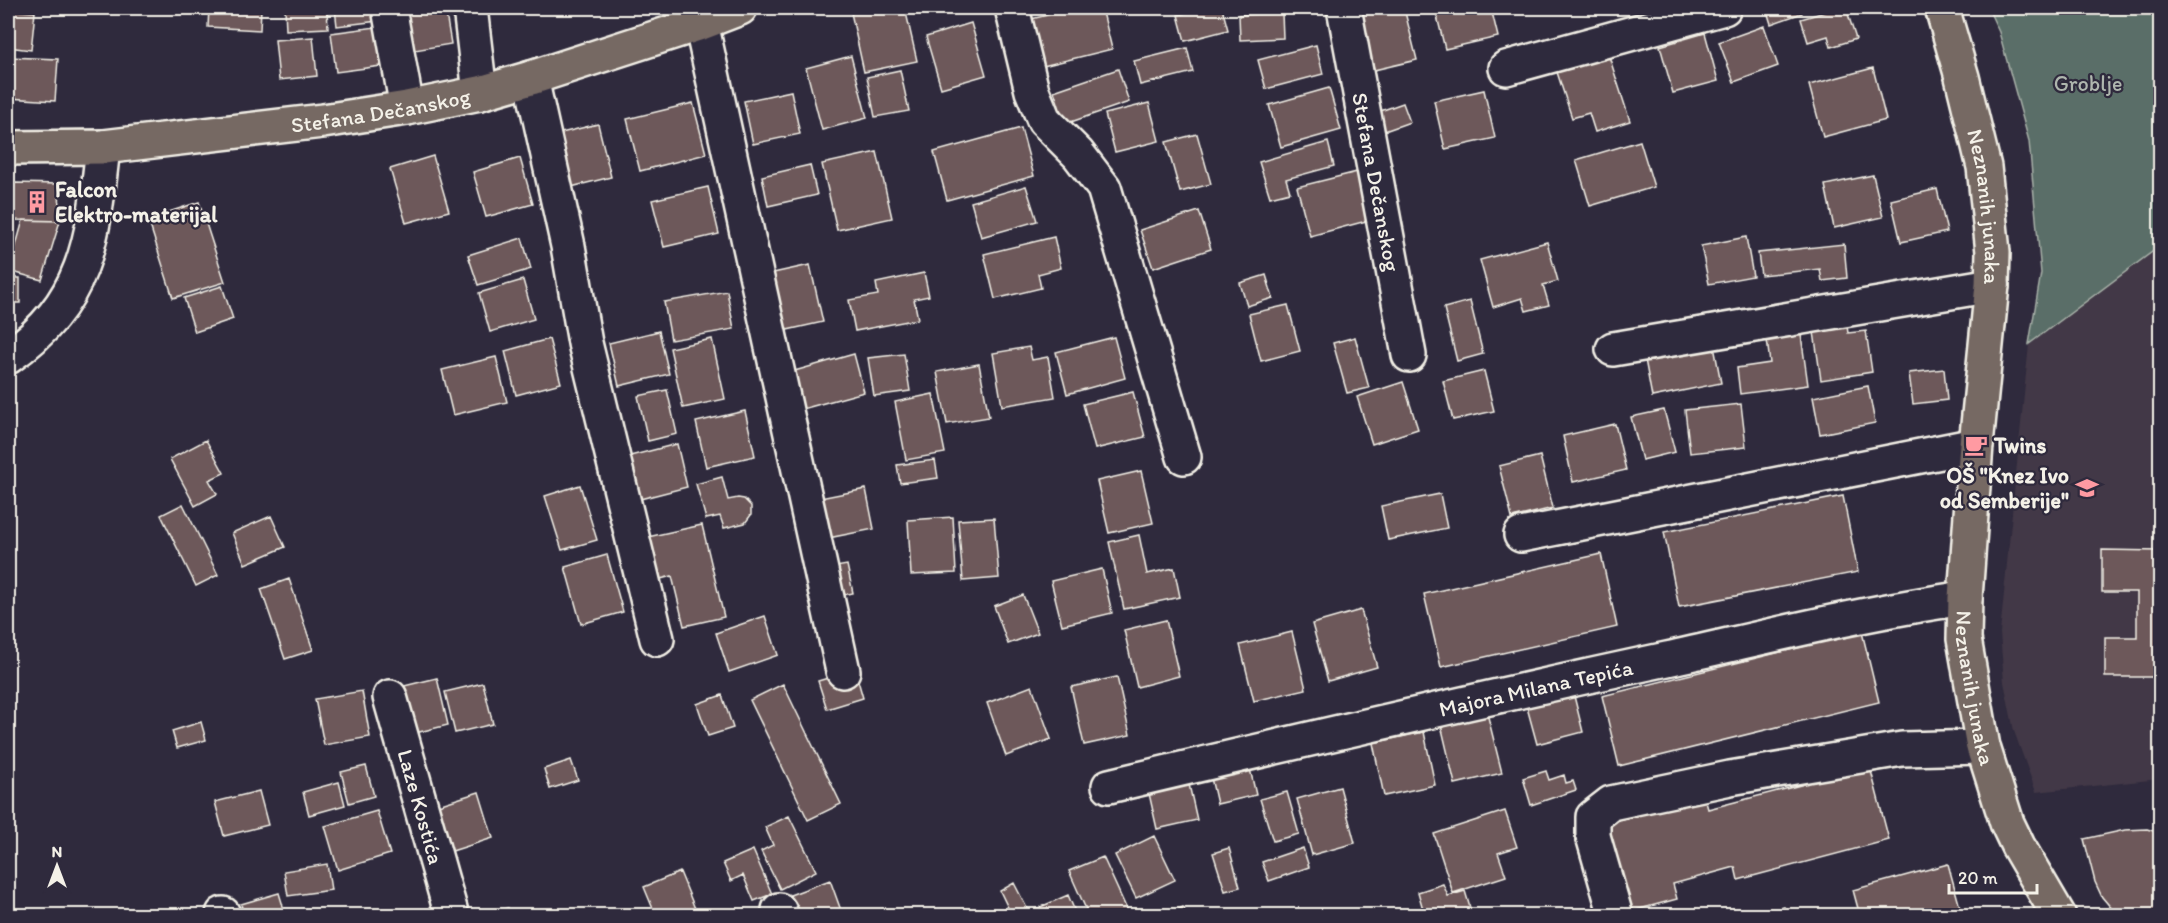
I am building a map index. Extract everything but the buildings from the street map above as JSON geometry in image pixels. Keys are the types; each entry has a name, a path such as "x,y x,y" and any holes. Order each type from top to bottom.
{"main road":[{"name":"Stefana Dečanskog","path":"8,148 103,147 407,108 480,93 531,78 740,8"},
{"name":"Neznanih junaka","path":"1942,8 1984,166 1993,252 1992,285 1976,445 1964,639 1983,747 2007,823 2059,915"}],"street":[{"path":"389,8 407,108"},
{"path":"470,8 480,93"},
{"path":"1012,8 1032,91 1044,120 1078,154 1104,188 1184,457"},
{"name":"Stefana Dečanskog","path":"1344,8 1408,356"},
{"path":"1506,68 1724,8"},
{"path":"700,23 843,671"},
{"path":"531,78 568,246 585,343 657,639"},
{"path":"8,357 44,327 63,304 77,280 89,250 95,222 103,147"},
{"path":"1613,349 1992,285"},
{"path":"1521,536 1976,445"},
{"name":"Majora Milana Tepića","path":"1109,786 1486,699 1916,605 1965,598"},
{"name":"Laze Kostića","path":"390,697 452,915"},
{"path":"1616,915 1593,836 1593,817 1611,803 1730,778 1902,749 1983,747"}],"shaded area":[{"name":"OŠ \"Knez Ivo od Semberije\"","path":"2160,246 2160,779 2036,792 2014,731 2004,682 2000,633 2029,344"}],"green space":[{"name":"Groblje","path":"1988,8 2160,8 2160,246 2029,344 2041,273 2029,141 1999,32"}],"place":[{"name":"Falcon Elektro-materijal","path":"37,202"},
{"name":"Twins","path":"1976,445"},
{"name":"OŠ \"Knez Ivo od Semberije\"","path":"2087,488"}]}
